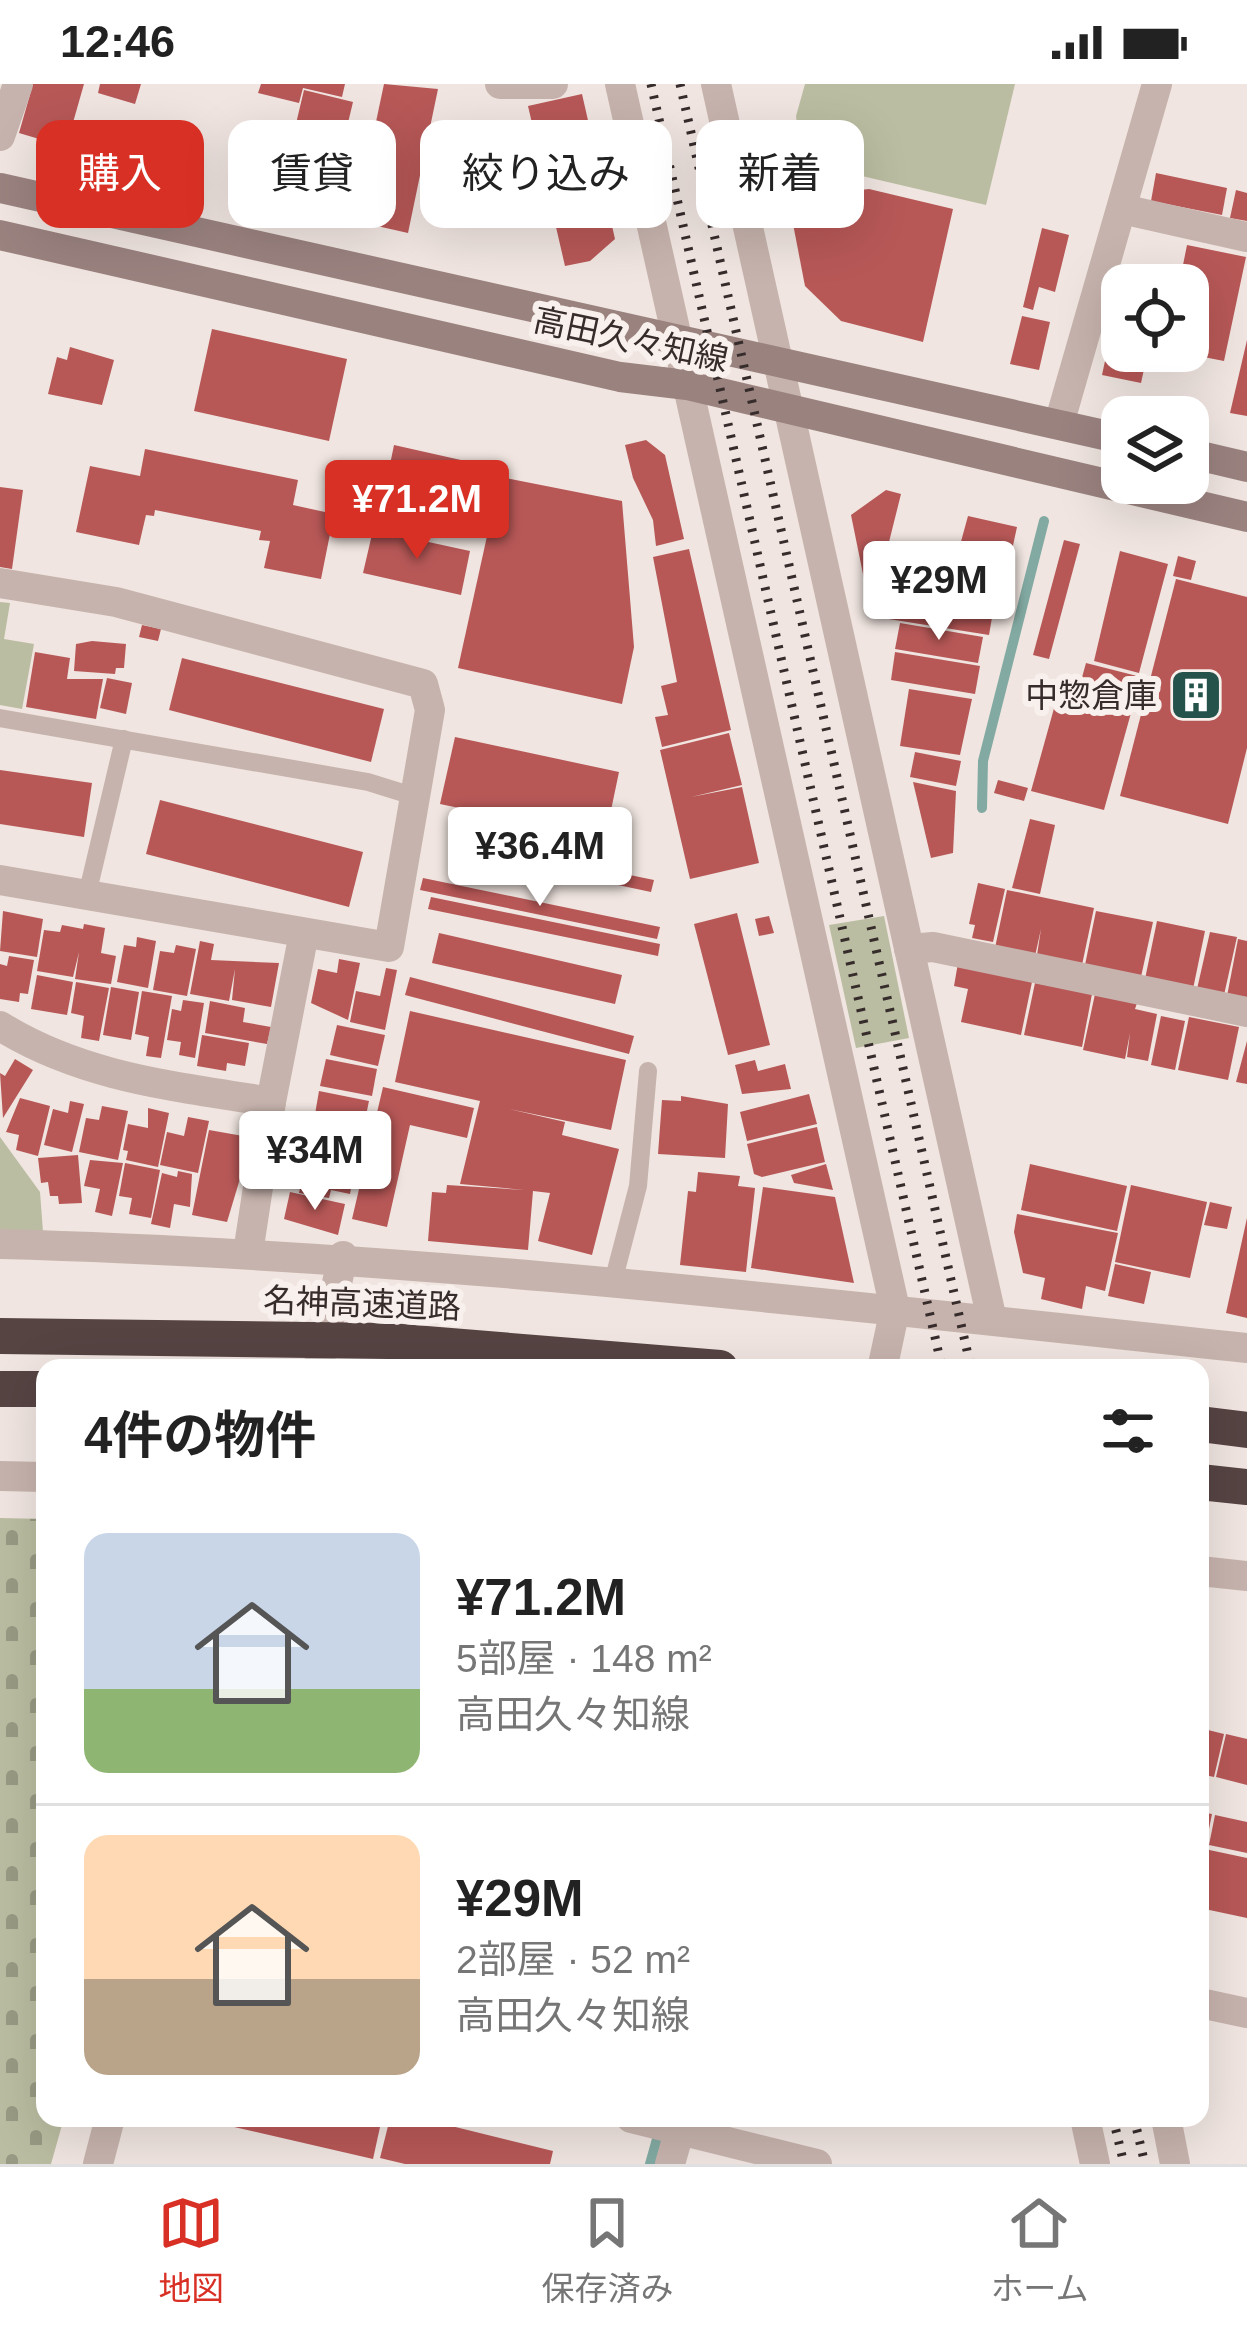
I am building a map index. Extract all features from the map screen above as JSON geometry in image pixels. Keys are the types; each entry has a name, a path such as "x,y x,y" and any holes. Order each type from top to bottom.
{"highway":[{"name":"名神高速道路","path":"0,1336 389,1341 610,1359"},
{"path":"0,1389 36,1389"},
{"path":"1209,1425 1247,1430"},
{"path":"1209,1483 1247,1487"}],"main road":[{"name":"高田久々知線","path":"0,188 1101,434"},
{"name":"高田久々知線","path":"0,235 620,376 687,386 1247,517"},
{"path":"1209,458 1247,467"}],"street":[{"path":"0,136 18,84"},
{"path":"500,84 554,84"},
{"path":"620,84 895,1309 884,1359"},
{"path":"716,84 992,1320"},
{"path":"1060,424 1156,84"},
{"path":"1122,209 1247,237"},
{"path":"0,583 136,607 422,684 430,710 389,946 0,880"},
{"path":"248,1253 304,933"},
{"path":"909,950 933,947 1247,1012"},
{"path":"0,1026 44,1053 97,1073 271,1102"},
{"path":"0,1244 343,1256 614,1279 1247,1348"},
{"path":"329,1319 343,1256"},
{"path":"0,1476 36,1477"},
{"path":"1209,1572 1247,1576"},
{"path":"1209,2005 1247,2013"},
{"path":"98,2164 108,2127"},
{"path":"670,2164 680,2127"},
{"path":"691,2127 817,2164"},
{"path":"1087,2127 1095,2164"},
{"path":"1168,2127 1175,2164"}],"lane":[{"path":"0,718 368,782 413,796"},
{"path":"88,895 124,739"},
{"path":"614,1279 638,1186 648,1071"}],"green space":[{"path":"805,84 1015,84 986,205 864,176 864,120 797,120"},
{"path":"0,602 10,603 4,639 34,644 22,709 0,705"},
{"path":"884,916 909,1038 856,1048 829,925"},
{"path":"0,1137 40,1192 43,1232 0,1233"},
{"path":"0,1518 36,1519 36,2127 61,2127 51,2164 0,2164"}],"building":[{"path":"33,84 84,84 74,120 36,120 36,138 19,133"},
{"path":"100,84 141,84 135,104 98,93"},
{"path":"261,84 345,84 342,97 303,88 299,103 258,93"},
{"path":"384,84 438,89 432,120 420,120 420,175 408,233 386,228 396,228 396,120 376,120"},
{"path":"304,90 353,102 349,120 297,120"},
{"path":"582,94 588,120 531,120 528,106"},
{"path":"1156,173 1227,188 1222,215 1151,201"},
{"path":"864,190 953,209 923,342 841,321 805,286 794,228 864,228"},
{"path":"1236,190 1247,193 1247,221 1230,218"},
{"path":"556,228 612,228 615,239 590,261 565,266"},
{"path":"1042,228 1069,235 1055,292 1039,287 1033,310 1023,307"},
{"path":"1187,245 1246,257 1224,361 1209,358 1209,264 1183,264"},
{"path":"1022,316 1050,322 1039,370 1010,364"},
{"path":"212,329 347,359 329,441 194,411"},
{"path":"1247,340 1247,416 1230,413"},
{"path":"70,347 114,360 102,405 48,394 57,357 67,360"},
{"path":"1103,372 1143,372 1141,383"},
{"path":"646,440 665,455 684,539 656,546 653,520 633,478 625,445"},
{"path":"394,445 492,467 483,504 386,484"},
{"path":"145,449 298,480 293,505 334,514 321,579 264,568 270,541 259,540 261,531 155,510 154,516 146,515 139,545 76,532 90,466 140,476"},
{"path":"500,477 622,501 634,647 622,704 458,668"},
{"path":"0,487 23,490 12,569 0,567"},
{"path":"886,490 901,494 879,582 864,579 851,515"},
{"path":"968,516 1017,527 1001,601 948,589"},
{"path":"373,530 470,551 461,595 363,573"},
{"path":"1064,540 1080,544 1049,659 1033,655"},
{"path":"689,549 731,730 662,747 655,717 668,715 661,686 677,682 653,557"},
{"path":"1120,551 1168,564 1139,673 1094,661"},
{"path":"1178,556 1196,561 1191,580 1173,576"},
{"name":"中惣倉庫","path":"1176,579 1247,597 1247,748 1228,824 1120,796"},
{"path":"881,588 994,606 989,635 876,617"},
{"path":"900,623 983,637 978,663 895,649"},
{"path":"142,625 161,629 158,641 139,637"},
{"path":"76,644 126,644 124,668 116,668 115,674 74,671"},
{"path":"35,652 70,658 67,679 103,679 96,719 26,707"},
{"path":"895,652 980,666 975,694 891,680"},
{"path":"182,658 384,709 371,762 169,710"},
{"path":"1086,663 1141,677 1104,810 1031,791 1063,676 1081,681"},
{"path":"107,678 132,683 126,714 100,708"},
{"path":"909,689 972,699 960,755 900,746"},
{"path":"729,733 742,785 691,797 742,787 759,863 690,879 660,750"},
{"path":"455,737 619,772 605,839 440,804"},
{"path":"915,752 961,761 956,786 910,777"},
{"path":"0,770 92,783 84,837 0,824"},
{"path":"998,780 1028,788 1024,801 994,793"},
{"path":"913,782 956,791 953,853 931,858"},
{"path":"160,800 363,852 349,907 146,854"},
{"path":"1030,819 1055,825 1040,894 1012,888"},
{"path":"469,842 654,880 651,892 467,853"},
{"path":"423,878 660,927 657,939 420,890"},
{"path":"978,883 1005,889 993,942 972,938 975,925 969,924"},
{"path":"1007,890 1094,908 1082,965 1037,955 1041,929 1035,956 995,948"},
{"path":"431,897 660,944 658,956 428,909"},
{"path":"3,911 43,919 37,957 0,951"},
{"path":"1096,911 1153,922 1141,977 1085,965"},
{"path":"737,913 770,1045 728,1055 694,924"},
{"path":"769,916 774,933 759,936 755,919"},
{"path":"1157,921 1205,931 1193,989 1145,979"},
{"path":"84,924 105,928 101,953 116,956 111,984 75,979 79,952 73,977 37,971 44,930 60,932 62,925 83,929"},
{"path":"1210,932 1237,937 1224,995 1197,989"},
{"path":"439,933 622,975 615,1004 432,963"},
{"path":"137,937 156,941 148,988 117,982 124,945 136,947"},
{"path":"1238,939 1247,941 1247,1000 1227,996"},
{"path":"200,941 214,944 211,960 279,963 271,1007 232,1000 235,969 229,1001 190,994"},
{"path":"176,945 196,949 187,996 153,990 160,951 174,953"},
{"path":"9,956 34,960 28,994 20,993 19,1002 0,999 0,964 7,966"},
{"path":"339,959 360,963 348,1020 311,1003 318,969 337,973"},
{"path":"958,963 1032,982 1021,1035 961,1022 968,989 954,986"},
{"path":"386,968 397,970 385,1030 350,1022 356,991 380,996"},
{"path":"37,975 73,982 67,1015 31,1009"},
{"path":"410,977 634,1036 629,1054 405,995"},
{"path":"76,982 109,988 99,1041 81,1038 84,1016 71,1013"},
{"path":"1035,983 1092,994 1082,1047 1024,1035"},
{"path":"111,987 139,992 131,1040 103,1035"},
{"path":"142,991 172,996 161,1058 146,1056 149,1037 135,1034"},
{"path":"1095,994 1137,1003 1135,1009 1157,1014 1148,1061 1127,1057 1130,1033 1125,1059 1083,1050"},
{"path":"183,1000 204,1003 195,1058 179,1055 181,1042 167,1040 172,1009 181,1011"},
{"path":"210,1001 245,1008 243,1022 271,1027 267,1044 205,1033"},
{"path":"410,1011 626,1060 611,1130 509,1109 565,1122 562,1135 619,1149 592,1255 538,1241 550,1193 533,1191 528,1250 428,1241 432,1192 446,1193 447,1185 525,1190 460,1184 480,1101 395,1082"},
{"path":"1161,1016 1185,1021 1175,1070 1151,1065"},
{"path":"1189,1017 1239,1027 1228,1080 1178,1070"},
{"path":"337,1025 385,1035 378,1066 330,1055"},
{"path":"202,1035 249,1043 245,1066 227,1063 226,1071 197,1066"},
{"path":"1247,1041 1247,1084 1236,1082"},
{"path":"15,1059 33,1070 3,1118 0,1073 5,1076"},
{"path":"326,1059 377,1069 372,1096 320,1086"},
{"path":"755,1060 758,1071 785,1064 791,1089 742,1094 735,1065"},
{"path":"383,1087 474,1108 467,1138 410,1125 387,1227 352,1219"},
{"path":"319,1091 369,1101 363,1130 314,1120"},
{"path":"809,1094 817,1124 747,1141 740,1112"},
{"path":"681,1096 728,1104 725,1158 658,1154 662,1100 681,1101"},
{"path":"20,1098 50,1106 38,1156 16,1150 19,1135 6,1132"},
{"path":"70,1101 84,1104 72,1152 44,1145 53,1109 68,1113"},
{"path":"102,1106 128,1111 118,1160 79,1152 86,1118 99,1120"},
{"path":"148,1108 169,1113 158,1167 126,1160 128,1151 123,1150 128,1124 148,1128"},
{"path":"188,1117 209,1121 198,1173 160,1165 167,1132 184,1136"},
{"path":"313,1127 362,1137 356,1166 307,1156"},
{"path":"817,1127 825,1162 762,1177 754,1174 747,1144"},
{"path":"209,1130 243,1136 239,1182 227,1222 192,1215"},
{"path":"78,1155 82,1203 59,1204 58,1196 50,1196 48,1182 41,1183 38,1158"},
{"path":"306,1159 355,1168 350,1194 331,1190 329,1198 299,1193"},
{"path":"90,1160 123,1163 112,1216 95,1212 100,1189 84,1186"},
{"path":"125,1163 160,1170 151,1218 129,1214 132,1198 119,1196"},
{"path":"826,1164 833,1190 794,1183 791,1175"},
{"path":"1030,1164 1127,1186 1117,1231 1021,1210"},
{"path":"178,1171 192,1174 190,1207 174,1204 170,1228 151,1224 162,1173 177,1177"},
{"path":"698,1172 740,1176 738,1186 755,1188 746,1272 680,1265 688,1191 696,1192"},
{"path":"1131,1185 1207,1202 1190,1278 1115,1262"},
{"path":"763,1187 835,1197 854,1283 751,1268"},
{"path":"290,1192 345,1204 338,1235 284,1219"},
{"path":"1210,1202 1232,1207 1227,1229 1204,1225"},
{"path":"1017,1214 1118,1233 1105,1291 1086,1286 1082,1309 1041,1299 1045,1278 1023,1273 1014,1232"},
{"path":"1247,1218 1247,1318 1226,1313"},
{"path":"1115,1264 1151,1272 1144,1304 1108,1296"},
{"path":"1209,1730 1224,1734 1214,1777 1209,1776"},
{"path":"1226,1734 1247,1739 1247,1785 1216,1777"},
{"path":"1215,1815 1247,1822 1247,1853 1209,1845"},
{"path":"1209,1850 1247,1858 1247,1918 1209,1910"},
{"path":"234,2127 380,2127 373,2159"},
{"path":"388,2127 456,2127 553,2151 550,2164 405,2164 380,2158"}],"waterway":[{"path":"982,808 983,761 1044,521"},
{"path":"650,2164 657,2139"}],"tunnel":[{"path":"320,1359 329,1319"}],"railway":[{"path":"651,84 940,1359"},
{"path":"680,84 969,1359"},
{"path":"1115,2127 1124,2164"},
{"path":"1136,2127 1145,2164"}],"place":[{"name":"中惣倉庫","path":"1196,695"}]}
